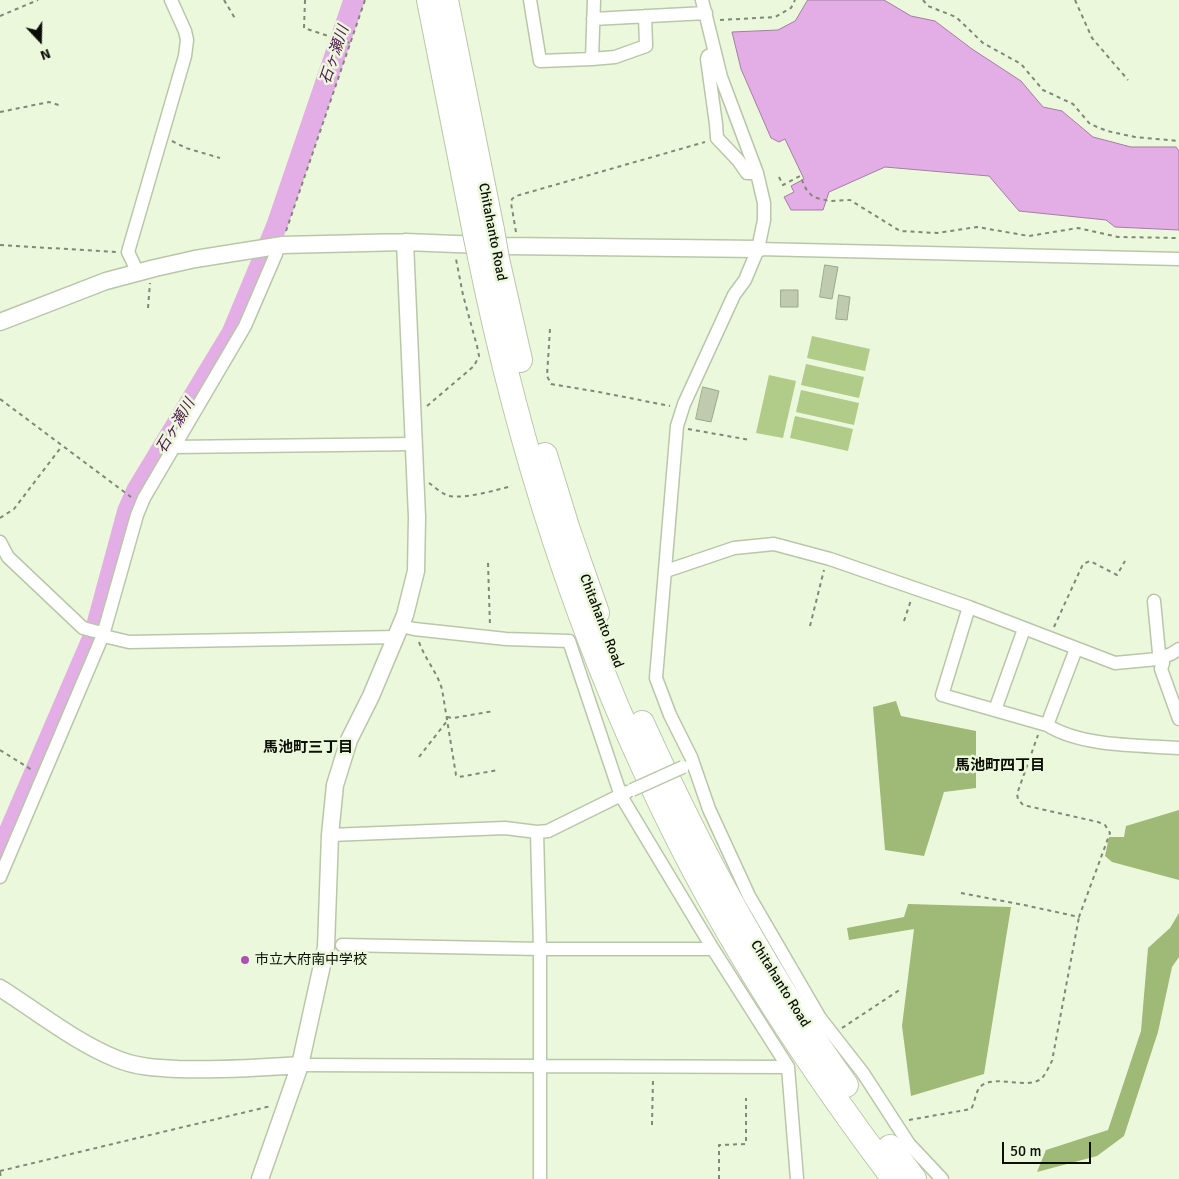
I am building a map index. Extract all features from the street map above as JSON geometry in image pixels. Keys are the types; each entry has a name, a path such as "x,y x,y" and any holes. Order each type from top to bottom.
{"highway":[{"name":"Chitahanto Road","path":"429,0 489,258 514,338 541,441 568,530 606,637 672,790 748,931 835,1070 914,1179"},
{"name":"Chitahanto Road","path":"446,0 483,232"},
{"name":"Chitahanto Road","path":"489,258 498,339 525,446 552,535 590,642 624,724 657,798 733,940 789,1031 822,1080 894,1179"}],"street":[{"path":"143,271 128,252 185,56 187,40 186,31 171,0"},
{"path":"530,0 540,61 616,57 646,46 646,16"},
{"path":"592,59 594,0"},
{"path":"702,0 721,77 757,173 764,203 764,220 758,249 746,280 734,295 683,410 677,428 656,678 687,762 749,896 820,1018 863,1073 909,1144 942,1179"},
{"path":"593,19 646,16 707,17"},
{"path":"714,53 708,56 707,59 717,138 738,160 747,173 757,173"},
{"path":"260,1179 300,1065 326,947 330,835 335,785 349,740 404,631 416,571 416,483 405,242"},
{"path":"0,322 106,281 195,259 280,245 405,242 1179,259"},
{"path":"0,877 96,632 144,498 245,326 280,245"},
{"path":"174,447 414,444"},
{"path":"0,542 8,557 24,574 83,628 129,642 404,631 569,641 626,793 713,949 788,1067 797,1179"},
{"path":"666,571 734,548 774,544 827,558 969,607 1115,664 1160,658 1179,649"},
{"path":"1154,601 1160,658 1163,662 1161,669 1179,719"},
{"path":"969,607 942,695 1045,724 1085,740 1179,748"},
{"path":"995,710 1024,628"},
{"path":"1045,724 1076,649"},
{"path":"330,835 505,828 537,832 548,831 687,762"},
{"path":"537,832 540,950 540,1179"},
{"path":"342,945 540,950 713,949"},
{"path":"0,988 90,1047 119,1060 152,1068 199,1070 300,1065 788,1067"}],"path":[{"path":"0,16 38,0"},
{"path":"224,0 236,20"},
{"path":"305,0 304,28 350,43"},
{"path":"280,245 365,0"},
{"path":"707,17 775,17 791,8 795,0"},
{"path":"923,0 928,6 956,17 983,43 1022,64 1043,90 1073,104 1090,124 1107,131 1135,137 1179,141"},
{"path":"1075,0 1092,38 1128,80"},
{"path":"0,112 49,102 62,106"},
{"path":"162,136 186,148 220,158"},
{"path":"519,246 511,209 512,199 516,196 717,138"},
{"path":"779,176 783,184 800,176 806,189 813,197 829,201 850,200 900,232 937,234 977,228 1029,236 1078,228 1118,237 1179,238"},
{"path":"0,244 128,252"},
{"path":"413,413 422,410 442,391 474,366 479,356 460,283 453,244"},
{"path":"143,271 150,279 148,308"},
{"path":"550,329 547,376 551,384 600,392 683,410"},
{"path":"0,399 128,496"},
{"path":"677,428 750,440"},
{"path":"0,518 14,509 62,446"},
{"path":"416,483 427,482 448,496 471,495 512,486"},
{"path":"810,626 827,558"},
{"path":"1048,638 1062,612 1083,564 1090,561 1117,574 1124,561"},
{"path":"488,563 490,637"},
{"path":"904,621 915,588"},
{"path":"404,631 422,651 439,680 456,775 460,777 498,770"},
{"path":"419,757 447,719 494,711"},
{"path":"898,1126 910,1120 971,1109 977,1092 983,1085 994,1082 1021,1084 1038,1081 1042,1078 1052,1061 1079,917 1110,834 1105,825 1098,822 1023,806 1018,799 1016,794 1045,724"},
{"path":"0,750 30,770"},
{"path":"961,893 1079,917"},
{"path":"833,1035 901,989"},
{"path":"652,1125 653,1067"},
{"path":"719,1179 719,1145 746,1144 746,1098"},
{"path":"1,1179 0,1172 270,1106 285,1109"}],"green space":[{"path":"812,336 870,349 865,371 807,358"},
{"path":"806,364 864,377 859,398 801,385"},
{"path":"769,375 796,381 783,438 756,433"},
{"path":"801,390 859,403 854,425 796,412"},
{"path":"795,416 853,429 848,451 790,438"},
{"path":"896,701 901,716 976,731 976,788 944,792 924,856 885,850 873,707"},
{"path":"1179,810 1179,880 1112,862 1105,856 1109,837 1124,837 1126,826"},
{"path":"908,904 1011,907 984,1074 911,1096 902,1026 914,929 849,940 847,928 904,917"},
{"path":"1179,913 1179,957 1172,967 1158,1032 1124,1136 1097,1156 1037,1172 1046,1150 1108,1130 1141,1031 1148,948 1170,928"}],"shaded area":[{"path":"808,0 884,0 911,16 935,21 972,49 1021,81 1043,107 1062,111 1093,137 1131,147 1176,147 1179,151 1179,230 1115,227 1106,220 1019,211 989,176 885,167 829,192 823,210 791,210 784,197 794,192 791,186 804,179 785,139 779,142 771,138 741,69 732,32 778,30 795,21"}],"building":[{"path":"825,265 838,267 832,299 820,297"},
{"path":"781,290 798,290 798,307 781,307"},
{"path":"839,295 850,297 847,320 836,319"},
{"path":"703,387 719,391 711,422 696,419"}],"waterway":[{"name":"石ヶ瀬川","path":"0,853 94,635 128,510 137,490 232,333 277,225 354,0"}],"place":[{"name":"市立大府南中学校","path":"245,960"}],"district":[{"name":"馬池町三丁目","path":"308,748"},
{"name":"馬池町四丁目","path":"1000,766"}]}
